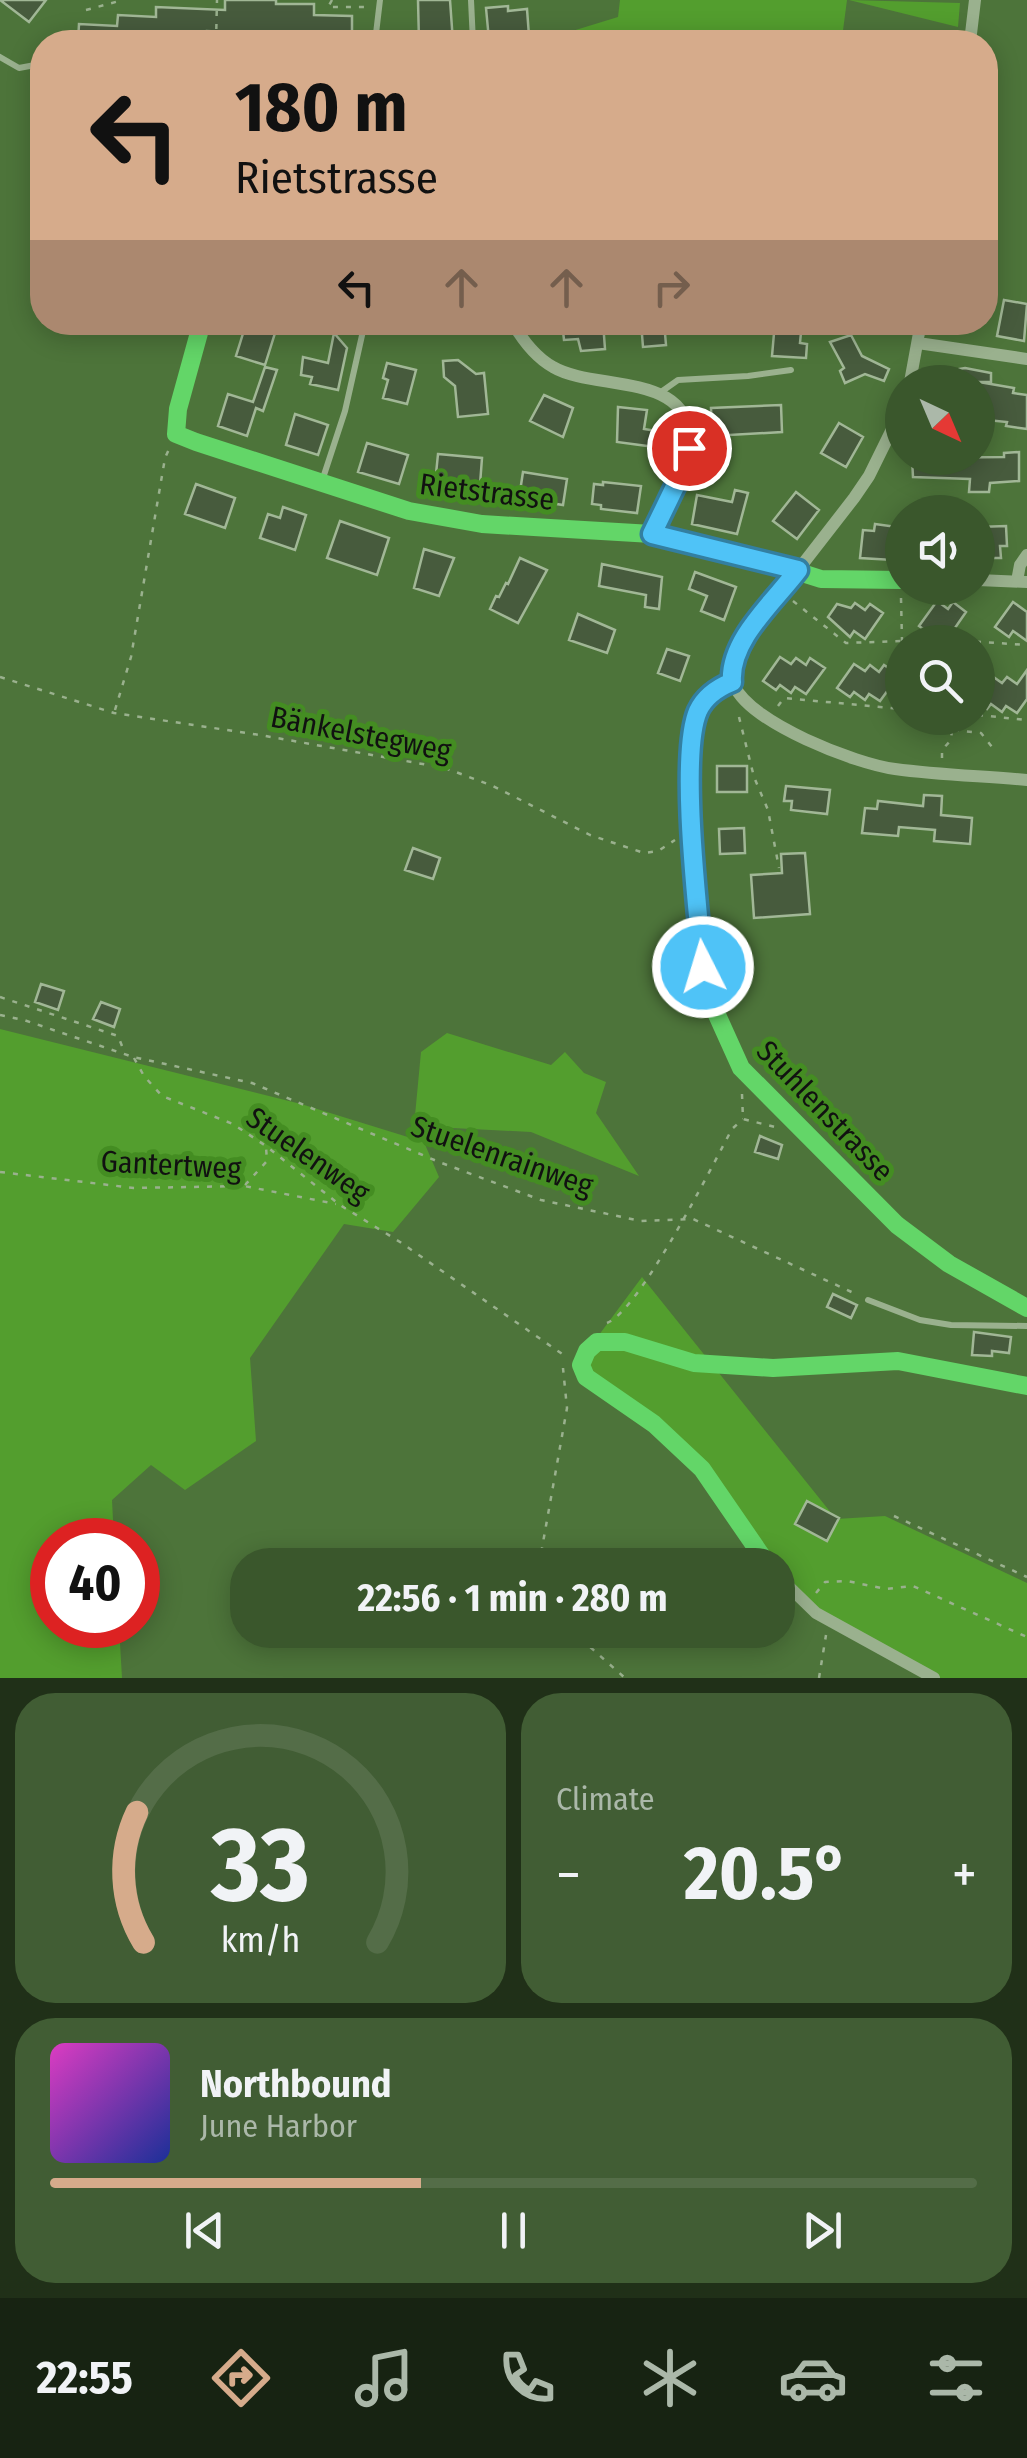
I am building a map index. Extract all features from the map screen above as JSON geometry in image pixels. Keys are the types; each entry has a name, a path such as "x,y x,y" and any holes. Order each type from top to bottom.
{"street":[{"path":"971,30 975,0"},
{"name":"Rietstrasse","path":"198,335 178,409 176,434 409,511 482,524 652,534 834,581 885,580"},
{"path":"521,335 534,354 554,368 572,376 644,386 660,393 682,416 689,448 684,468 652,534"},
{"path":"914,365 919,335"},
{"path":"918,344 1027,360"},
{"name":"Stuhlenstrasse","path":"885,445 870,476 743,641 731,667 736,689 710,694 696,716 692,747 693,822 703,967 714,1012 741,1068 897,1224 949,1264 1027,1308"},
{"path":"995,580 1022,581 1018,571 1027,554"},
{"path":"736,689 769,718 826,748 894,769 1027,780"},
{"path":"756,1548 702,1469 654,1424 586,1377 581,1365 586,1351 597,1342 625,1342 694,1363 773,1368 898,1362 1027,1386"},
{"path":"795,1590 934,1678"}],"lane":[{"path":"376,30 380,0"},
{"path":"471,0 472,30"},
{"path":"0,57 19,68 30,66"},
{"path":"321,484 345,411 362,335"},
{"path":"660,393 678,380 791,370"},
{"path":"868,1300 920,1320 950,1325 1027,1326"}],"path":[{"path":"86,10 123,0"},
{"path":"216,30 217,0"},
{"path":"332,0 328,7 367,7"},
{"path":"114,712 131,657 165,458"},
{"path":"788,597 846,642 885,641"},
{"path":"995,642 1027,645"},
{"name":"Bänkelstegweg","path":"0,677 114,712 445,768 493,786 590,834 644,853 671,845 693,822"},
{"path":"0,684 10,681"},
{"path":"736,689 736,706 754,778 768,810 779,868"},
{"path":"769,718 784,698 885,707"},
{"path":"995,717 1027,720"},
{"path":"942,754 952,735"},
{"path":"983,735 996,752"},
{"path":"0,997 118,1036 124,1053"},
{"name":"Stuelenweg","path":"0,1016 133,1057 162,1096 232,1124 340,1205 568,1358 563,1368 567,1408 543,1548"},
{"name":"Stuelenrainweg","path":"133,1057 228,1076 541,1200 640,1221 664,1223 685,1218 706,1224 868,1300"},
{"path":"619,1318 685,1218 732,1129 743,1118"},
{"path":"244,1186 267,1161 266,1146"},
{"name":"Gantertweg","path":"0,1172 134,1188 244,1186 340,1205"},
{"path":"894,1516 1027,1577"},
{"path":"819,1678 827,1631 812,1617 812,1604 825,1582 873,1584 886,1589 913,1586 1027,1638"},
{"path":"591,1648 625,1678"}],"green space":[{"path":"620,0 847,0 843,30 576,30 618,17"},
{"path":"849,0 960,3 958,27"},
{"path":"0,1029 301,1104 424,1142 439,1177 393,1232 344,1224 250,1358 256,1441 185,1490 151,1465 112,1500 113,1518 30,1518 30,1648 120,1648 122,1678 0,1678"},
{"path":"447,1033 551,1065 565,1052 584,1073 606,1082 596,1113 639,1176 531,1132 414,1126 421,1052"},
{"path":"642,1277 836,1519 885,1516 1027,1583 1027,1678 934,1678 816,1613 795,1593 795,1548 756,1548 702,1469 593,1384 587,1351"}],"building":[{"path":"0,0 46,0 29,22"},
{"path":"225,0 314,4 314,15 352,16 352,30 79,30 79,24 117,26 118,15 156,17 156,7 225,10"},
{"path":"418,0 450,0 452,30 419,30"},
{"path":"486,8 527,9 529,30 488,30"},
{"path":"1004,300 1027,304 1024,341 997,336"},
{"path":"243,335 274,335 265,365 236,356"},
{"path":"336,335 347,348 338,390 310,384 312,377 301,375 303,357 328,363"},
{"path":"563,335 604,335 605,349 581,351 578,339 564,340"},
{"path":"642,335 665,335 666,345 643,347"},
{"path":"774,335 801,335 800,343 807,344 806,358 772,356"},
{"path":"851,335 862,356 885,367 884,381 865,374 845,383 840,371 844,368 830,342"},
{"path":"458,360 476,374 484,373 488,414 458,417 455,386 444,377 443,361"},
{"path":"387,363 416,370 407,404 383,398"},
{"path":"265,367 277,370 263,411 256,408 247,436 218,426 228,394 253,402"},
{"path":"995,385 1027,395 1027,429 1006,426 1007,422 995,421"},
{"path":"544,395 573,408 563,437 530,421"},
{"path":"781,405 782,432 712,436 711,408"},
{"path":"618,407 647,410 644,429 657,431 655,447 617,442"},
{"path":"295,414 328,425 318,455 286,445"},
{"path":"839,423 863,437 846,467 821,453"},
{"path":"367,443 408,455 399,484 358,472"},
{"path":"1019,452 1019,481 990,483 989,492 969,492 970,479 913,477 995,475 995,457 1004,457 1004,453"},
{"path":"438,454 482,458 479,498 434,494"},
{"path":"523,472 567,479 563,505 519,498"},
{"path":"196,484 235,498 225,528 185,514"},
{"path":"594,484 641,486 637,513 601,509 601,505 592,504"},
{"path":"735,490 748,493 737,534 692,524 697,495 732,502"},
{"path":"796,492 819,510 797,539 773,521"},
{"path":"283,507 306,515 295,550 260,538 268,514 280,518"},
{"path":"340,521 389,538 377,575 327,558"},
{"path":"875,524 885,525 885,560 860,558 863,530 874,531"},
{"path":"995,526 1006,526 1007,546 1000,546 1001,558 995,558"},
{"path":"424,549 454,558 439,596 414,588"},
{"path":"520,558 547,570 518,623 490,609"},
{"path":"602,564 662,577 659,609 645,607 646,595 599,586"},
{"path":"695,572 736,587 724,620 701,611 707,596 689,589"},
{"path":"1013,602 1027,612 1027,641 1013,631 1009,637 995,627"},
{"path":"855,603 865,610 870,604 883,613 865,639 854,631 850,637 828,617 837,604 851,608"},
{"path":"934,605 948,609 957,605 966,612 957,625 920,625"},
{"path":"578,614 615,630 607,653 569,640"},
{"path":"667,649 689,656 680,681 658,673"},
{"path":"780,657 791,664 796,658 806,665 810,658 825,668 806,694 795,687 791,693 780,685 776,690 763,681"},
{"path":"854,664 865,671 870,665 879,672 885,666 885,694 880,701 869,694 865,700 854,692 850,697 837,688"},
{"path":"1027,670 1027,699 1017,713 1006,706 1002,712 995,707 995,678 1002,683 1007,677 1017,684"},
{"path":"717,766 747,766 747,792 717,792"},
{"path":"786,786 830,790 827,814 791,810 792,801 784,801"},
{"path":"924,795 942,796 941,815 972,818 970,844 934,841 935,830 899,827 898,836 862,833 865,808 877,809 878,801 923,806"},
{"path":"744,828 745,853 720,854 719,829"},
{"path":"413,848 440,858 433,879 405,870"},
{"path":"805,853 810,914 754,918 751,875 782,873 781,854"},
{"path":"41,984 64,991 58,1010 35,1002"},
{"path":"101,1002 120,1009 114,1027 93,1019"},
{"path":"760,1136 782,1145 778,1159 755,1152"},
{"path":"833,1294 857,1305 851,1318 827,1307"},
{"path":"974,1332 1011,1337 1009,1353 972,1355"},
{"path":"807,1501 839,1518 827,1541 795,1524"}],"traffic: fast":[{"path":"198,335 178,409 176,434 196,442 409,511 482,524 652,534 739,553 821,579 885,580"},
{"path":"700,945 713,1006 741,1068 897,1225 949,1264 1027,1308"},
{"path":"756,1548 702,1469 654,1424 586,1377 581,1365 587,1351 597,1342 625,1342 694,1363 773,1368 898,1361 1027,1386"}],"traffic: jam":[{"path":"700,945 690,826 693,734 703,702 732,682"}],"route":[{"path":"689,448 684,468 652,534 798,570 743,641 731,667 732,682 710,694 696,716 692,783 703,967"}]}
